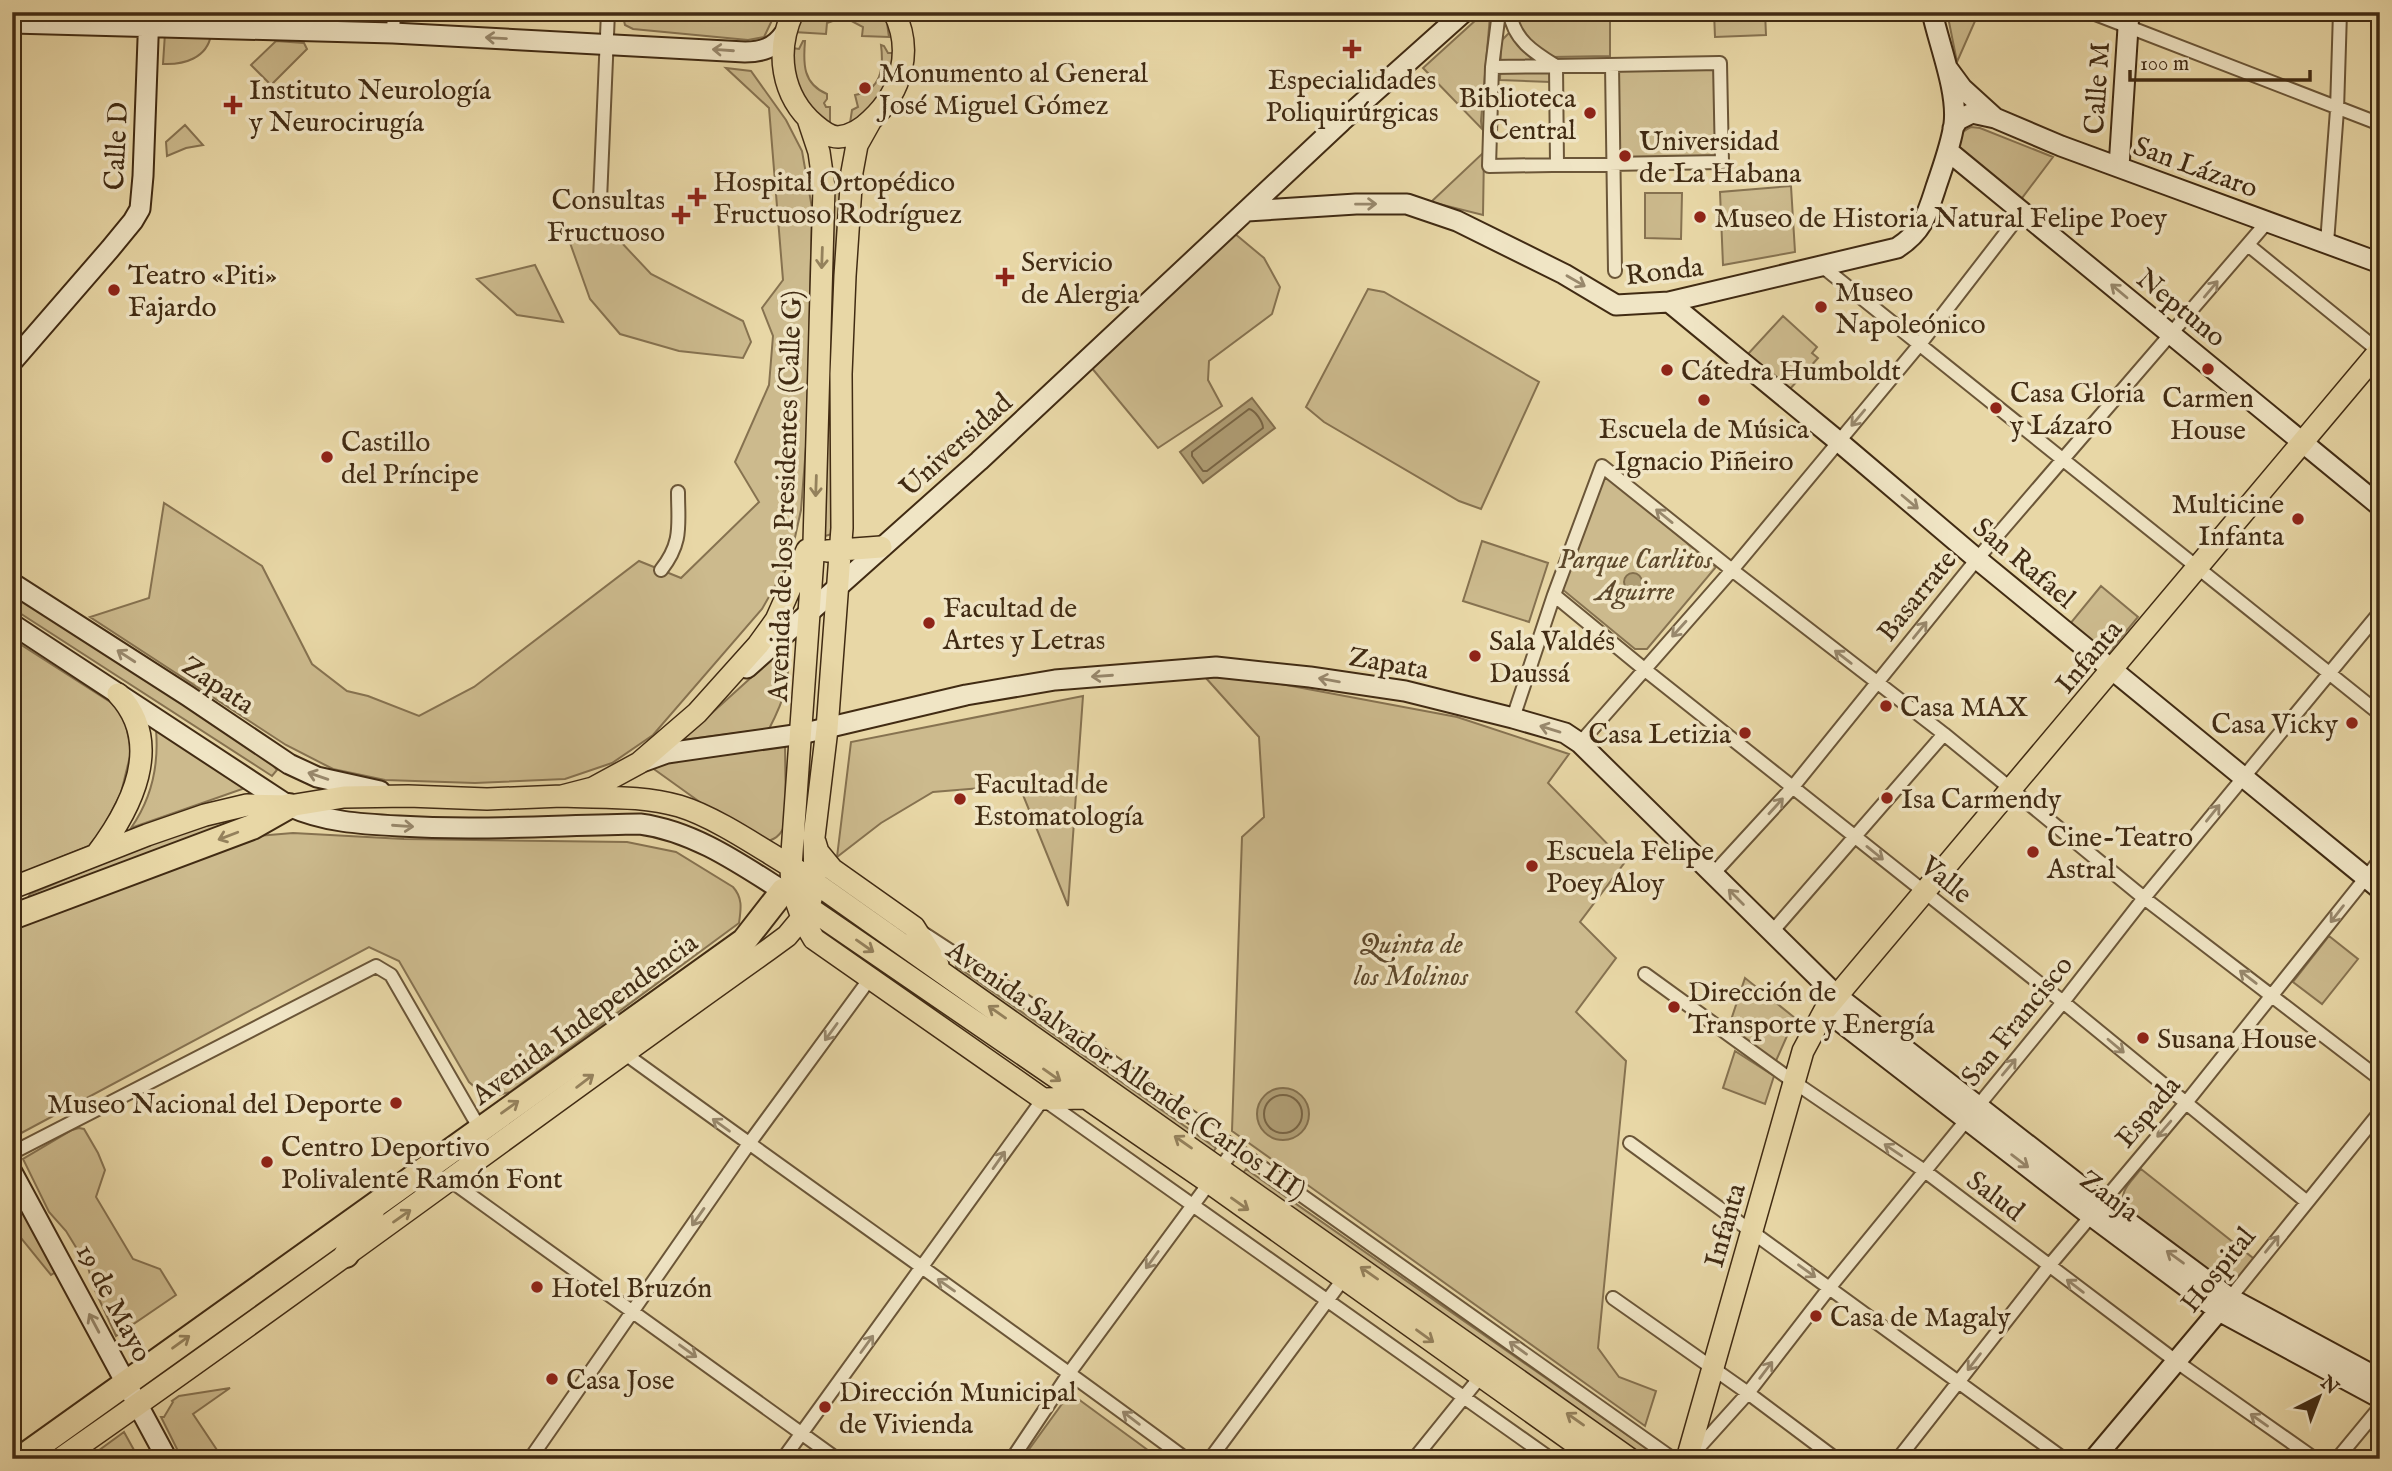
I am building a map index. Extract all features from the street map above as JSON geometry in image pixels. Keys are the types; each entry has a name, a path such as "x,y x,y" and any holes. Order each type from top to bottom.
{"highway":[{"path":"12,917 252,827 289,806"},
{"name":"Avenida Independencia","path":"20,1459 744,941 795,890"},
{"path":"346,1255 376,1205"}],"main road":[{"path":"12,23 149,19 758,52 773,46 784,34 793,12"},
{"path":"784,34 783,73 792,96 808,119 826,134 834,137 853,134 871,120 888,101 901,75 904,41 894,12"},
{"name":"Universidad","path":"697,713 837,585 979,461 1247,211 1288,189 1464,12"},
{"name":"Ronda","path":"1247,211 1288,189 1407,204 1457,220 1568,276 1616,305 1669,302 1897,248 1910,240 1927,216 1953,128 1952,97 1932,12"},
{"name":"Calle D","path":"12,362 110,250 140,209 149,19"},
{"name":"Calle M","path":"2119,167 2129,20"},
{"name":"San Lázaro","path":"1945,66 1962,88 1995,118"},
{"name":"San Lázaro","path":"1953,128 1958,120 1972,113 1995,118 2119,167 2380,263"},
{"name":"Avenida de los Presidentes (Calle G)","path":"795,890 801,734 817,481 817,373 824,187 819,152 808,119"},
{"name":"Avenida de los Presidentes (Calle G)","path":"815,883 814,837 827,729 842,516 841,374 852,172 857,145 871,120"},
{"name":"Neptuno","path":"1948,151 2380,506"},
{"name":"San Rafael","path":"1669,302 2112,671 2373,883"},
{"name":"Infanta","path":"1688,1459 1803,1051 1831,1003 2380,351"},
{"path":"817,373 841,374"},
{"path":"842,516 854,535 869,543 888,541"},
{"path":"814,538 822,550 832,552 888,541"},
{"path":"639,764 697,713 758,645 776,620 814,538"},
{"name":"Zapata","path":"12,583 289,764 317,777 408,796"},
{"path":"12,624 289,806"},
{"name":"Zapata","path":"12,888 205,815 247,805 289,806 344,797 487,799 562,796 593,788 667,753 801,734 966,695 1055,680 1216,667 1405,691 1564,733 1580,743 1713,874 1771,933 1831,1003"},
{"path":"96,855 128,803 136,785 140,763 140,731 130,706 118,694"},
{"path":"562,796 639,799 679,806 769,854 795,890 814,939"},
{"name":"Avenida Salvador Allende (Carlos III)","path":"289,806 306,814 337,821 415,827 495,830 617,824 662,827 690,836 795,890 1084,1098 1215,1175 1344,1278 1597,1459"},
{"path":"814,837 818,852 832,869 914,927 947,977"},
{"name":"Avenida de los Presidentes (Calle G)","path":"795,890 814,837"},
{"name":"Avenida Salvador Allende (Carlos III)","path":"815,883 1215,1175 1630,1459"},
{"name":"Avenida Independencia","path":"60,1459 451,1181 787,936 795,890 815,883"},
{"path":"775,944 799,938 814,939 1042,1099 1084,1098"},
{"name":"Zanja","path":"1831,1003 2096,1209 2225,1304 2380,1398"},
{"name":"19 de Mayo","path":"13,1174 167,1459"},
{"name":"Zanja","path":"2225,1304 2380,1379"},
{"name":"Hospital","path":"2095,1459 2225,1304"}],"street":[{"path":"393,33 394,12"},
{"path":"600,200 608,12"},
{"path":"1492,67 1720,63 1722,162 1489,166 1492,67 1499,12"},
{"path":"1510,12 1520,39 1556,66"},
{"path":"2090,12 2129,20 2337,110 2380,124"},
{"path":"2327,243 2337,110 2340,12"},
{"path":"1612,65 1615,271"},
{"path":"1556,66 1558,164"},
{"path":"1580,743 1732,570 1920,344 2022,212"},
{"name":"Basarrate","path":"1713,874 1792,788 1977,559 2268,221"},
{"path":"2248,245 2380,351"},
{"path":"1823,267 2380,714"},
{"path":"1513,718 1602,466 1944,734 2144,898 2380,1079"},
{"path":"661,570 673,555 678,537 678,492"},
{"name":"Valle","path":"1554,596 2063,1002 2307,1202"},
{"name":"San Francisco","path":"1688,1459 1748,1393 1830,1287 1926,1172 2144,898 2380,612"},
{"path":"1771,933 1944,734"},
{"name":"Espada","path":"1898,1459 2096,1209 2272,996 2373,883 2380,860"},
{"name":"Avenida Salvador Allende (Carlos III)","path":"914,927 1001,984 1235,1148 1673,1459"},
{"path":"12,1153 376,967 391,975 481,1129"},
{"name":"Salud","path":"1645,974 1794,1082 1926,1172 2177,1362 2315,1459"},
{"path":"530,1459 748,1145 871,977"},
{"path":"624,1053 748,1145 1070,1372 1186,1459"},
{"path":"783,1459 1042,1099 1551,1459"},
{"name":"Hospital","path":"2225,1304 2380,1112"},
{"path":"1630,1143 2064,1459"},
{"path":"1012,1459 1070,1372 1235,1148"},
{"path":"451,1181 837,1459"},
{"path":"1210,1459 1344,1278"},
{"path":"1613,1298 1713,1367 1836,1459"},
{"path":"1414,1459 1481,1376"},
{"path":"2337,1459 2380,1407"}],"green space":[{"path":"622,12 776,12 764,37 748,40 633,29 625,25"},
{"path":"802,12 880,12 887,23 889,37 862,36 863,27 844,17 827,23 826,34 794,32"},
{"path":"1518,12 1610,12 1610,56 1551,57 1550,82 1500,80 1501,41 1515,27"},
{"path":"1714,12 1765,12 1766,35 1715,37"},
{"path":"1947,12 1979,12 1957,62"},
{"path":"1490,16 1482,129 1423,68 1477,19"},
{"path":"165,33 211,35 209,43 200,55 179,63 163,64"},
{"path":"276,41 304,43 307,49 271,85 251,65"},
{"path":"803,41 806,72 813,85 827,94 824,103 826,107 830,107 830,123 804,100 796,83 792,48 799,49"},
{"path":"881,45 888,53 894,53 890,76 876,102 850,123 852,110 858,107 855,95 870,88 879,77"},
{"path":"1720,63 1722,162 1614,163 1612,65"},
{"path":"726,68 751,71 786,120 802,151 812,208 807,434 801,510 790,560 762,609 653,735 612,763 565,779 475,783 385,780 333,769 286,745 90,617 149,598 164,503 262,566 312,664 347,691 368,696 419,716 474,687 639,561 681,578 759,502 735,462 769,385 773,336 762,308 783,280 769,108"},
{"path":"185,125 203,145 167,156 166,142"},
{"path":"1971,127 1980,128 2053,157 2019,202 1958,154 1959,137"},
{"path":"1484,152 1483,215 1431,202"},
{"path":"835,175 842,181 833,362 829,366 832,177"},
{"path":"1791,186 1795,252 1723,265 1720,192"},
{"path":"1645,193 1682,193 1681,239 1645,238"},
{"path":"605,225 651,274 743,321 751,342 743,358 679,351 620,334 590,299 569,240"},
{"path":"1228,228 1264,258 1280,287 1272,314 1209,361 1208,380 1222,406 1158,448 1086,361"},
{"path":"535,265 563,322 517,315 477,279"},
{"path":"1368,289 1384,292 1539,382 1481,509 1459,501 1324,422 1306,407"},
{"path":"1783,316 1817,347 1812,353 1818,358 1789,390 1748,354"},
{"path":"833,385 832,534 825,536 822,530 825,388"},
{"name":"Parque Carlitos Aguirre","path":"1605,475 1716,567 1647,649 1635,649 1562,589"},
{"path":"1482,541 1548,563 1529,622 1463,601"},
{"path":"2101,586 2138,617 2106,656 2069,625"},
{"path":"12,591 263,753 277,770 272,776 12,608"},
{"path":"12,639 118,707 126,724 131,752 121,793 102,830 89,846 12,877"},
{"path":"787,645 786,688 769,729 682,740"},
{"name":"Quinta de los Molinos","path":"1205,677 1254,679 1457,717 1569,754 1548,783 1625,862 1580,922 1616,958 1576,1012 1626,1061 1598,1348 1619,1377 1656,1391 1645,1426 1232,1131 1242,837 1264,817 1259,737"},
{"path":"1083,696 1068,906 1019,785 933,792 881,823 837,857 851,742"},
{"path":"156,730 248,787 131,828 149,793 155,769"},
{"path":"785,744 786,820 780,834 763,842 757,843 651,767 660,763"},
{"path":"257,812 24,905 30,894 114,859 199,828"},
{"path":"293,833 404,839 627,842 676,852 733,887 740,900 739,923 510,1092 487,1098 469,1082 399,961 369,947 12,1138 12,929 244,837"},
{"path":"2329,936 2358,959 2322,1004 2293,982"},
{"path":"956,966 1216,1148 1210,1156 959,981"},
{"path":"1745,978 1795,1018 1775,1063 1728,1029"},
{"path":"1735,1051 1774,1076 1765,1104 1723,1088"},
{"path":"79,1128 84,1129 105,1170 96,1197 133,1259 160,1269 176,1295 116,1336 93,1286 88,1267 66,1231 49,1212 23,1159"},
{"path":"1246,1169 1662,1459 1643,1459 1240,1177"},
{"path":"2141,1169 2258,1262 2230,1298 2125,1211 2124,1193"},
{"path":"12,1192 59,1270 51,1275 12,1227"},
{"path":"341,1239 328,1258 141,1389 139,1384"},
{"path":"230,1388 193,1414 223,1459 182,1459 161,1417 164,1417 172,1401 179,1396"},
{"path":"1070,1393 1160,1459 1022,1459"},
{"path":"124,1432 139,1459 87,1459"}],"water":[{"path":"1252,398 1275,428 1203,483 1180,452"},
{"path":"1629,573 1637,573 1642,582 1640,589 1629,591 1624,586 1624,578"},
{"path":"1283,1088 1293,1090 1301,1096 1307,1104 1307,1124 1301,1132 1293,1138 1283,1140 1273,1138 1265,1132 1259,1124 1257,1114 1259,1104 1265,1096 1273,1090"}],"place":[{"name":"Especialidades Poliquirúrgicas","path":"1352,49"},
{"name":"Monumento al General José Miguel Gómez","path":"865,88"},
{"name":"Instituto Neurología y Neurocirugía","path":"233,105"},
{"name":"Biblioteca Central","path":"1590,113"},
{"name":"Universidad de La Habana","path":"1625,156"},
{"name":"Hospital Ortopédico Fructuoso Rodríguez","path":"697,197"},
{"name":"Consultas Fructuoso","path":"681,215"},
{"name":"Museo de Historia Natural Felipe Poey","path":"1700,217"},
{"name":"Servicio de Alergia","path":"1005,277"},
{"name":"Teatro «Piti» Fajardo","path":"114,290"},
{"name":"Museo Napoleónico","path":"1821,307"},
{"name":"Carmen House","path":"2208,369"},
{"name":"Cátedra Humboldt","path":"1667,370"},
{"name":"Escuela de Música Ignacio Piñeiro","path":"1704,400"},
{"name":"Casa Gloria y Lázaro","path":"1996,408"},
{"name":"Castillo del Príncipe","path":"327,457"},
{"name":"Multicine Infanta","path":"2298,519"},
{"name":"Facultad de Artes y Letras","path":"929,623"},
{"name":"Sala Valdés Daussá","path":"1475,656"},
{"name":"Casa MAX","path":"1886,706"},
{"name":"Casa Vicky","path":"2352,723"},
{"name":"Casa Letizia","path":"1745,733"},
{"name":"Isa Carmendy","path":"1887,798"},
{"name":"Facultad de Estomatología","path":"960,799"},
{"name":"Cine-Teatro Astral","path":"2033,852"},
{"name":"Escuela Felipe Poey Aloy","path":"1532,866"},
{"name":"Dirección de Transporte y Energía","path":"1674,1007"},
{"name":"Susana House","path":"2143,1038"},
{"name":"Museo Nacional del Deporte","path":"396,1103"},
{"name":"Centro Deportivo Polivalente Ramón Font","path":"267,1162"},
{"name":"Hotel Bruzón","path":"537,1287"},
{"name":"Casa de Magaly","path":"1816,1316"},
{"name":"Casa Jose","path":"552,1379"},
{"name":"Dirección Municipal de Vivienda","path":"825,1407"}]}
